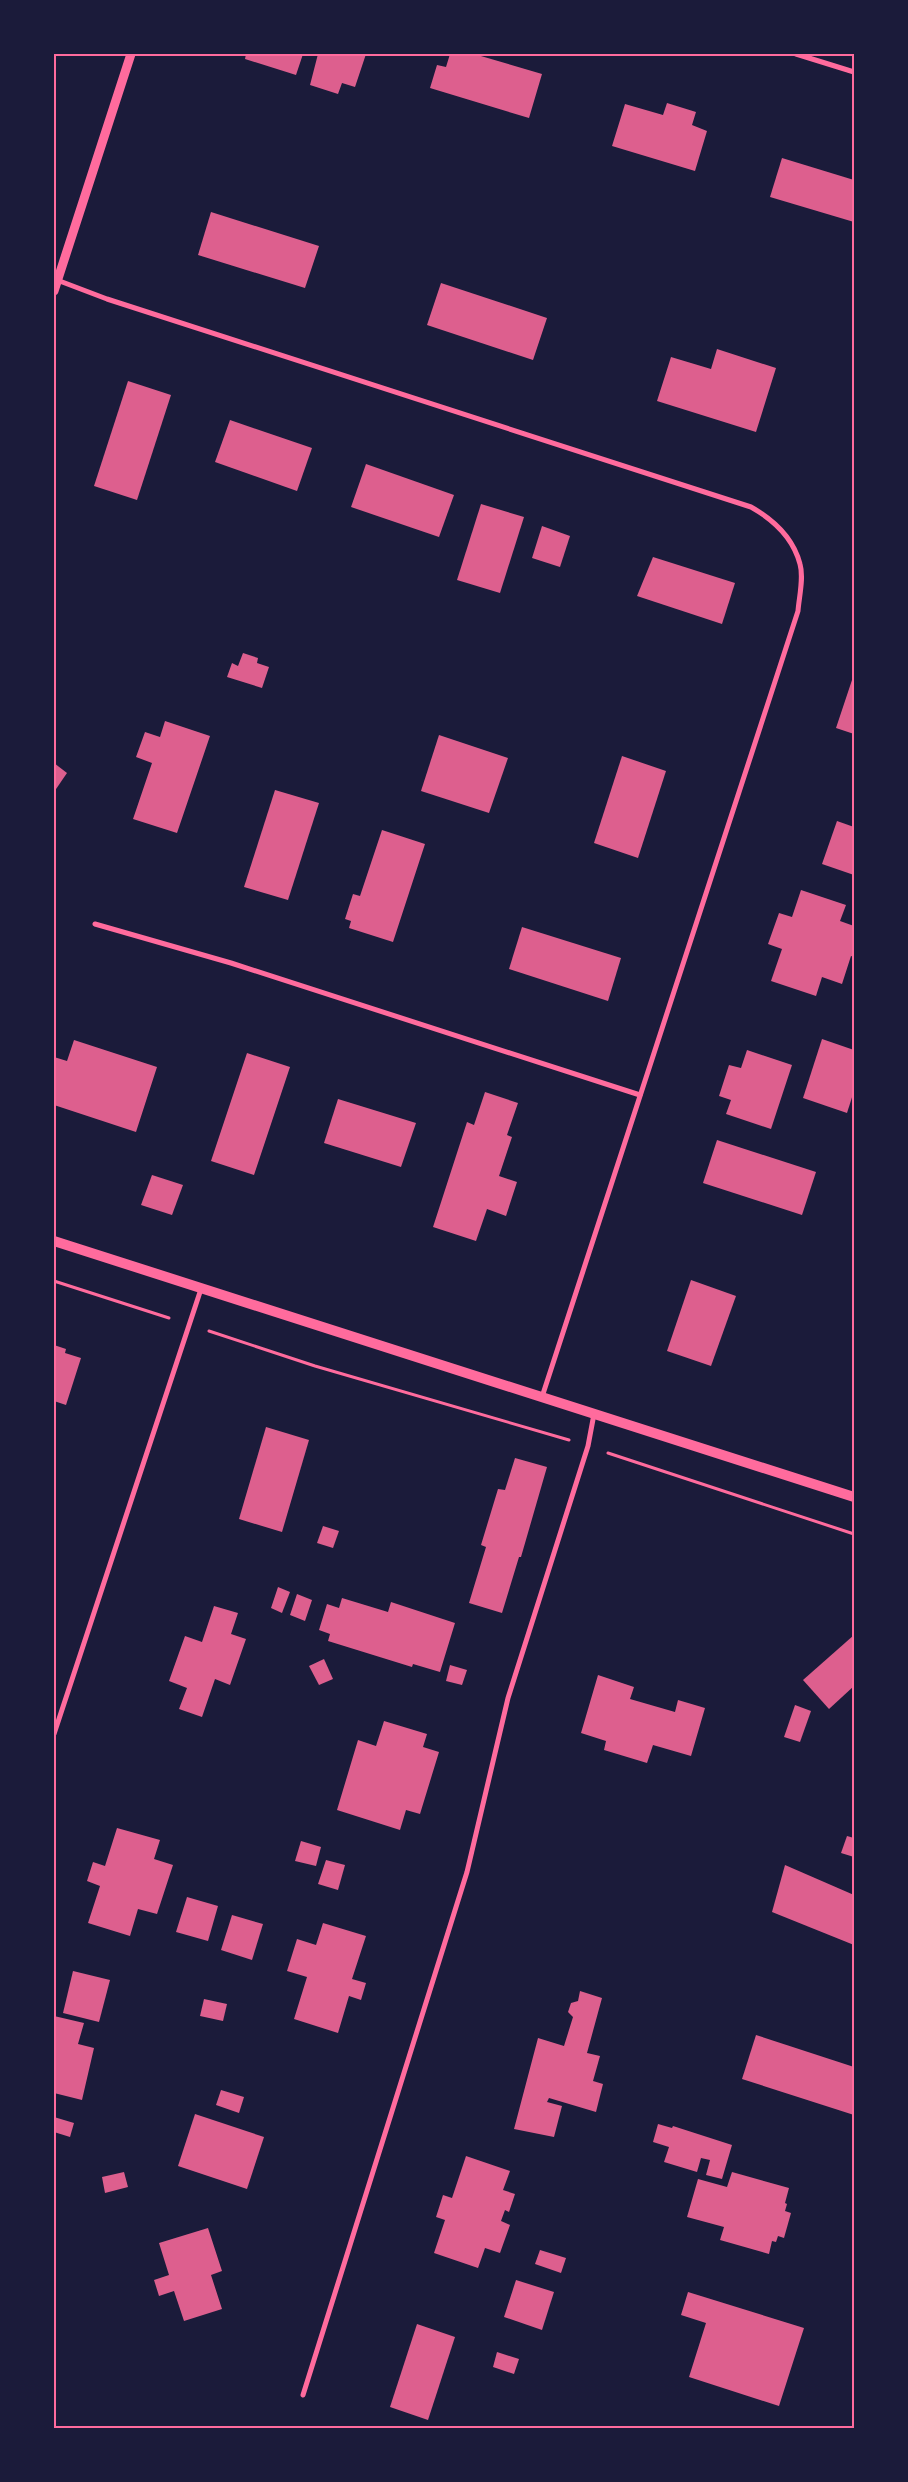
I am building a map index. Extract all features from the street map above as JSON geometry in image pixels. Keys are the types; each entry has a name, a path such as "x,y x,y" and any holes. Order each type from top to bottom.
{"main road":[{"path":"54,1241 854,1497"}],"street":[{"path":"54,291 131,54"},
{"path":"796,54 854,72"},
{"path":"56,280 107,299 751,507 782,529 795,551 801,566 798,611 541,1397"},
{"path":"96,924 231,963 640,1095"},
{"path":"54,1734 201,1289"},
{"path":"303,2395 467,1872 508,1698 588,1446 594,1413"}],"path":[{"path":"54,1281 315,1366 588,1446 854,1534"}],"building":[{"path":"246,54 303,54 296,75 245,59"},
{"path":"318,54 366,54 355,87 342,83 338,94 310,85"},
{"path":"450,54 474,54 542,74 529,118 430,88 437,65 446,67"},
{"path":"667,103 696,112 692,125 707,131 695,171 612,146 625,104 663,115"},
{"path":"782,158 854,180 854,222 770,197"},
{"path":"211,212 319,246 305,288 198,255"},
{"path":"441,283 547,318 533,360 427,325"},
{"path":"717,349 776,368 756,432 657,401 671,357 711,369"},
{"path":"128,381 171,395 137,500 94,486"},
{"path":"230,420 312,448 297,491 215,462"},
{"path":"366,464 454,495 439,537 351,507"},
{"path":"481,504 524,517 500,593 457,580"},
{"path":"542,526 570,536 560,567 532,558"},
{"path":"653,557 735,583 722,624 637,596"},
{"path":"243,653 258,658 257,663 269,667 262,688 227,677 232,663 238,666"},
{"path":"854,674 854,734 836,728"},
{"path":"165,721 210,736 177,833 133,819 152,763 136,757 145,732 160,737"},
{"path":"439,735 508,758 489,813 421,791"},
{"path":"622,756 666,771 638,858 594,843"},
{"path":"54,763 67,773 54,792"},
{"path":"275,790 319,803 288,900 244,887"},
{"path":"837,821 854,827 854,875 822,864"},
{"path":"382,830 425,844 393,942 349,928 351,921 345,919 353,894 360,896"},
{"path":"801,890 846,905 840,921 854,926 854,957 851,956 842,984 822,977 816,996 771,981 782,949 768,944 779,913 792,917"},
{"path":"522,927 621,958 608,1001 509,969"},
{"path":"822,1039 854,1050 854,1091 847,1113 803,1098"},
{"path":"74,1040 157,1067 136,1132 54,1105 54,1057 67,1061"},
{"path":"747,1050 792,1065 771,1129 726,1114 731,1100 719,1096 729,1065 741,1068"},
{"path":"247,1053 290,1067 254,1175 211,1161"},
{"path":"485,1092 518,1103 507,1135 512,1137 499,1176 517,1182 506,1216 487,1209 476,1241 433,1227 467,1122 474,1125"},
{"path":"338,1099 416,1123 401,1167 324,1143"},
{"path":"717,1140 816,1172 802,1215 703,1183"},
{"path":"152,1175 183,1185 172,1215 141,1205"},
{"path":"691,1280 736,1296 711,1366 667,1351"},
{"path":"54,1345 66,1349 65,1353 81,1358 66,1405 54,1401"},
{"path":"266,1427 309,1440 282,1532 239,1519"},
{"path":"515,1458 547,1467 521,1557 519,1557 502,1613 469,1603 486,1547 481,1545 498,1489 505,1490"},
{"path":"323,1526 339,1531 333,1548 317,1543"},
{"path":"278,1587 290,1592 282,1613 271,1608"},
{"path":"297,1594 312,1600 305,1621 290,1615"},
{"path":"342,1598 388,1612 391,1602 455,1623 440,1672 413,1664 412,1667 328,1641 330,1634 319,1630 327,1604 339,1608"},
{"path":"214,1606 238,1613 231,1634 246,1639 230,1685 215,1679 202,1717 179,1709 187,1688 169,1681 185,1636 202,1642"},
{"path":"854,1635 854,1686 829,1709 803,1680"},
{"path":"324,1659 333,1679 319,1685 309,1666"},
{"path":"450,1665 467,1670 462,1685 446,1681"},
{"path":"598,1675 634,1687 630,1699 675,1712 678,1700 705,1708 691,1756 653,1745 647,1763 604,1750 606,1741 581,1733"},
{"path":"795,1705 811,1711 800,1742 784,1737"},
{"path":"384,1721 427,1734 423,1747 439,1752 420,1814 406,1810 400,1830 337,1810 358,1740 376,1746"},
{"path":"117,1828 160,1840 154,1859 173,1865 157,1914 138,1909 130,1936 88,1923 100,1886 87,1881 93,1862 105,1866"},
{"path":"847,1836 854,1838 854,1857 841,1853"},
{"path":"301,1841 321,1847 316,1866 295,1861"},
{"path":"326,1860 345,1865 338,1890 318,1884"},
{"path":"785,1865 854,1895 854,1945 772,1912"},
{"path":"187,1897 218,1906 208,1941 176,1932"},
{"path":"232,1915 263,1924 252,1960 221,1950"},
{"path":"323,1923 366,1936 352,1979 366,1983 361,2000 349,1996 338,2033 294,2019 307,1977 287,1971 297,1939 316,1945"},
{"path":"73,1971 110,1980 99,2022 63,2013"},
{"path":"580,1991 602,1998 587,2053 600,2056 593,2081 603,2084 596,2112 549,2098 547,2102 562,2106 554,2137 514,2129 538,2038 564,2046 573,2017 568,2012 571,2003 578,2001"},
{"path":"204,1999 227,2004 223,2021 200,2016"},
{"path":"54,2016 84,2023 78,2044 94,2048 82,2100 54,2093"},
{"path":"756,2035 854,2067 854,2115 742,2079"},
{"path":"221,2090 244,2097 239,2113 216,2105"},
{"path":"195,2114 264,2137 247,2189 178,2166"},
{"path":"54,2117 74,2123 70,2137 54,2132"},
{"path":"658,2124 672,2128 673,2126 732,2145 722,2179 706,2175 710,2160 701,2158 697,2172 664,2162 669,2147 653,2142"},
{"path":"466,2156 510,2171 503,2190 515,2194 509,2212 505,2210 501,2221 510,2225 500,2253 485,2248 478,2268 434,2253 445,2220 436,2217 443,2195 452,2198"},
{"path":"124,2172 128,2187 105,2193 102,2177"},
{"path":"732,2172 789,2188 785,2211 791,2213 784,2238 778,2236 776,2242 772,2241 769,2254 720,2240 724,2227 687,2217 698,2179 727,2187"},
{"path":"208,2228 222,2271 211,2275 222,2309 184,2321 174,2291 159,2296 154,2280 169,2275 159,2243"},
{"path":"540,2250 566,2258 561,2273 535,2264"},
{"path":"516,2280 554,2292 542,2330 504,2317"},
{"path":"688,2292 804,2328 779,2406 689,2377 706,2323 681,2315"},
{"path":"417,2324 455,2337 428,2420 390,2407"},
{"path":"497,2352 519,2359 514,2374 493,2367"}]}
